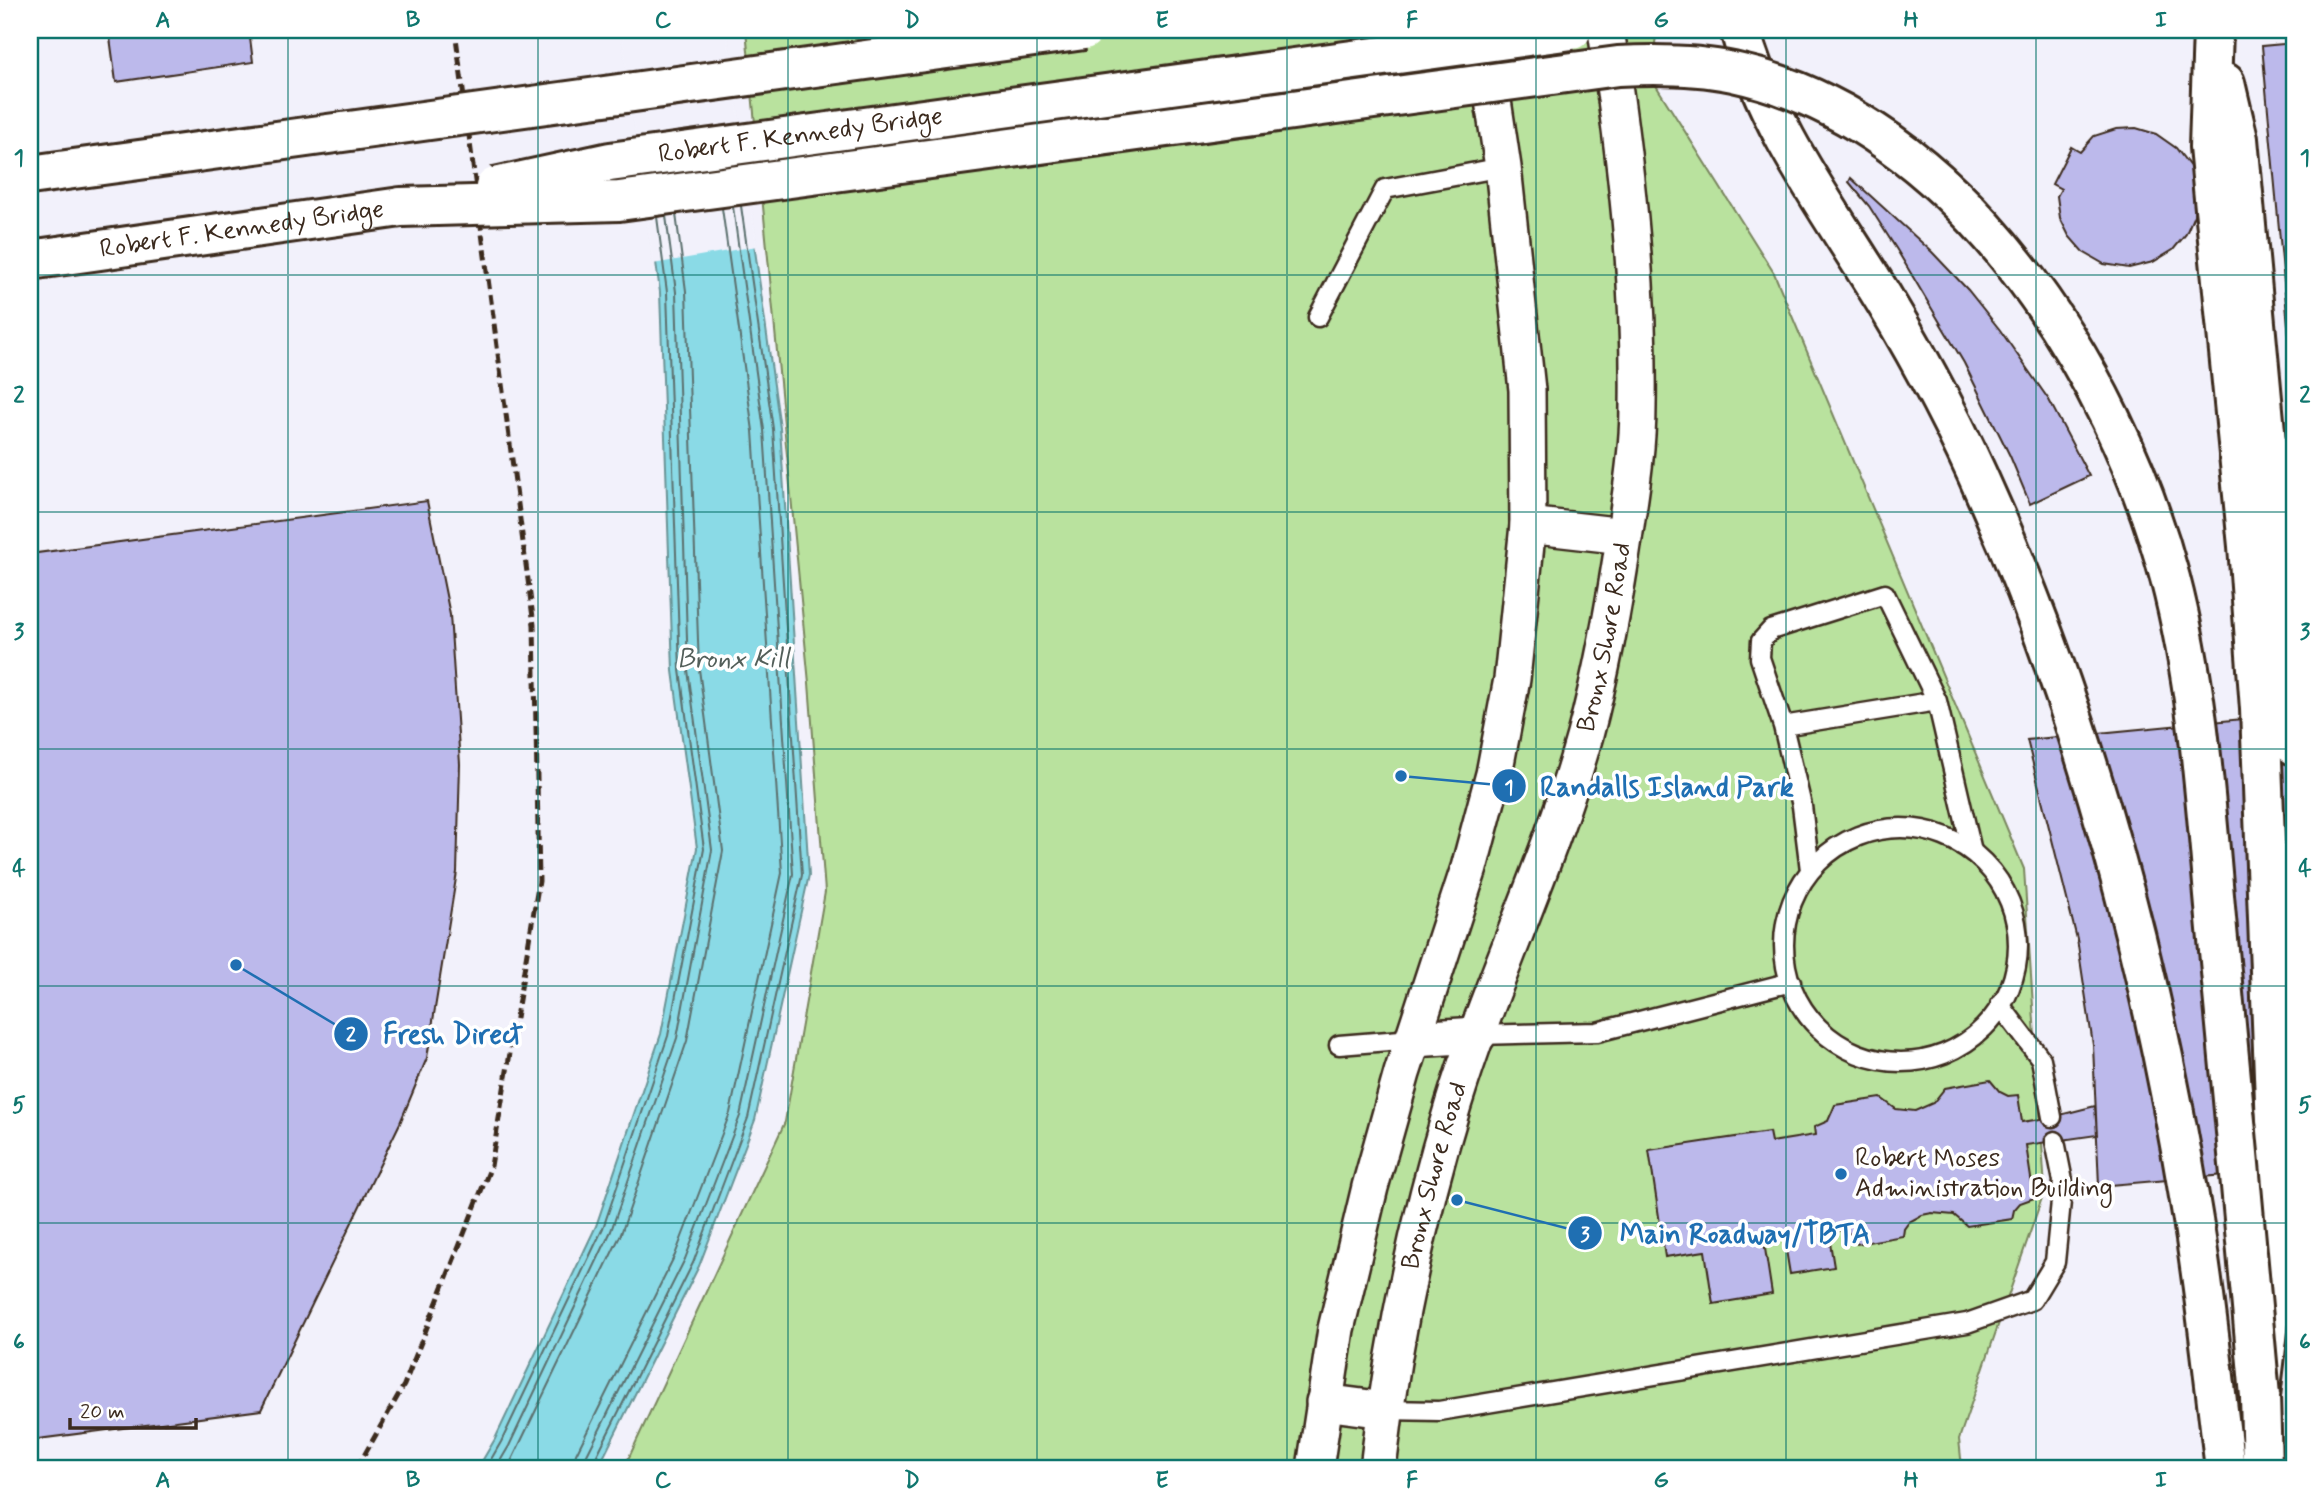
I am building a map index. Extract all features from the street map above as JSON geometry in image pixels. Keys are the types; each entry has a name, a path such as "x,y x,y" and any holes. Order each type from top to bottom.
{"highway":[{"path":"30,175 1084,30"},
{"name":"Robert F. Kennedy Bridge","path":"30,260 401,207 610,162 1572,30"},
{"path":"1740,30 1750,65 1791,149 1817,196 1917,355 1960,438 2013,560 2070,713 2134,928 2161,1049 2192,1209 2225,1468"},
{"path":"2214,33 2238,139 2262,544 2260,709 2280,1232 2260,1396"},
{"path":"401,207 619,201 1618,66 1690,66 1734,72 1780,86 1825,105 1874,131 1955,195 2034,289 2099,396 2126,452 2148,509 2169,576 2185,642 2203,773 2260,1396 2262,1468"},
{"path":"2262,544 2294,744"}],"street":[{"path":"1315,1468 1336,1329 1367,1199 1413,1039 1441,960 1469,867 1494,774 1512,679 1528,525 1527,390 1503,167 1482,30"},
{"name":"Bronx Shore Road","path":"1378,1468 1385,1410 1413,1261 1453,1105 1546,853 1584,736 1608,639 1624,536 1638,410 1637,317 1631,216 1606,30"},
{"path":"1528,525 1624,536"},
{"path":"1413,1039 1478,1035"},
{"path":"1324,1402 1385,1410"}],"lane":[{"path":"1318,317 1385,189 1503,167"},
{"path":"1810,870 1802,806 1783,726 1760,657 1761,641 1771,631 1885,594 1937,701 1972,851"},
{"path":"1783,726 1937,701"},
{"path":"1905,827 1941,834 1972,851 1998,878 2014,913 2019,950 2011,987 1992,1019 1964,1044 1930,1059 1892,1062 1855,1053 1824,1033 1800,1004 1786,971 1784,935 1792,901 1810,870 1837,846 1870,831 1905,827"},
{"path":"1478,1035 1597,1032 1791,982"},
{"path":"2000,1005 2041,1059 2052,1117"},
{"path":"1339,1045 1413,1039"},
{"path":"1385,1410 1439,1411 1968,1323 2032,1300 2055,1262 2063,1181 2055,1141"}],"green space":[{"path":"746,30 1657,30 1650,76 1774,273 2024,869 2045,1189 1959,1439 1962,1468 624,1468 785,1122 825,892 809,683"}],"water":[{"name":"Bronx Kill","path":"625,30 724,30 780,428 809,875 755,1120 699,1266 598,1468 478,1468 495,1439 596,1226 661,1034 697,848 673,671 660,292"}],"pier":[{"path":"621,30 727,30 757,246 653,264"}],"building":[{"path":"109,30 249,30 253,62 116,82"},
{"path":"2294,43 2294,390 2262,46"},
{"path":"2136,128 2156,134 2176,148 2191,168 2196,193 2194,215 2186,234 2173,250 2153,262 2129,268 2104,264 2083,252 2069,236 2060,218 2057,196 2061,189 2052,184 2071,147 2080,152 2094,136 2116,129"},
{"path":"1851,178 1932,252 1968,290 2000,330 2049,400 2089,476 2030,504 2010,456 1964,363 1897,250 1869,206 1849,182"},
{"path":"427,501 450,615 460,764 457,872 427,1058 400,1123 261,1410 30,1440 30,554"},
{"path":"2294,714 2294,1169 2099,1186 2093,1045 2077,939 2027,740"},
{"name":"Robert Moses Administration Building","path":"1990,1080 2000,1092 2008,1096 2018,1095 2022,1122 2095,1106 2097,1135 2026,1145 2034,1198 2020,1203 2014,1210 2012,1219 1967,1226 1954,1215 1932,1213 1909,1222 1903,1236 1857,1244 1847,1231 1828,1230 1834,1267 1790,1274 1784,1238 1764,1242 1772,1294 1713,1304 1705,1251 1665,1257 1649,1150 1769,1132 1771,1142 1815,1135 1814,1127 1828,1121 1835,1105 1881,1098 1896,1109 1915,1111 1933,1103 1945,1088"}],"railway":[{"path":"357,1468 404,1385 491,1166 539,881 534,625 455,30"}],"place":[{"name":"Randalls Island Park","path":"1401,776"},
{"name":"Fresh Direct","path":"236,965"},
{"name":"Robert Moses Administration Building","path":"1841,1174"},
{"name":"Main Roadway/TBTA","path":"1457,1200"}]}
